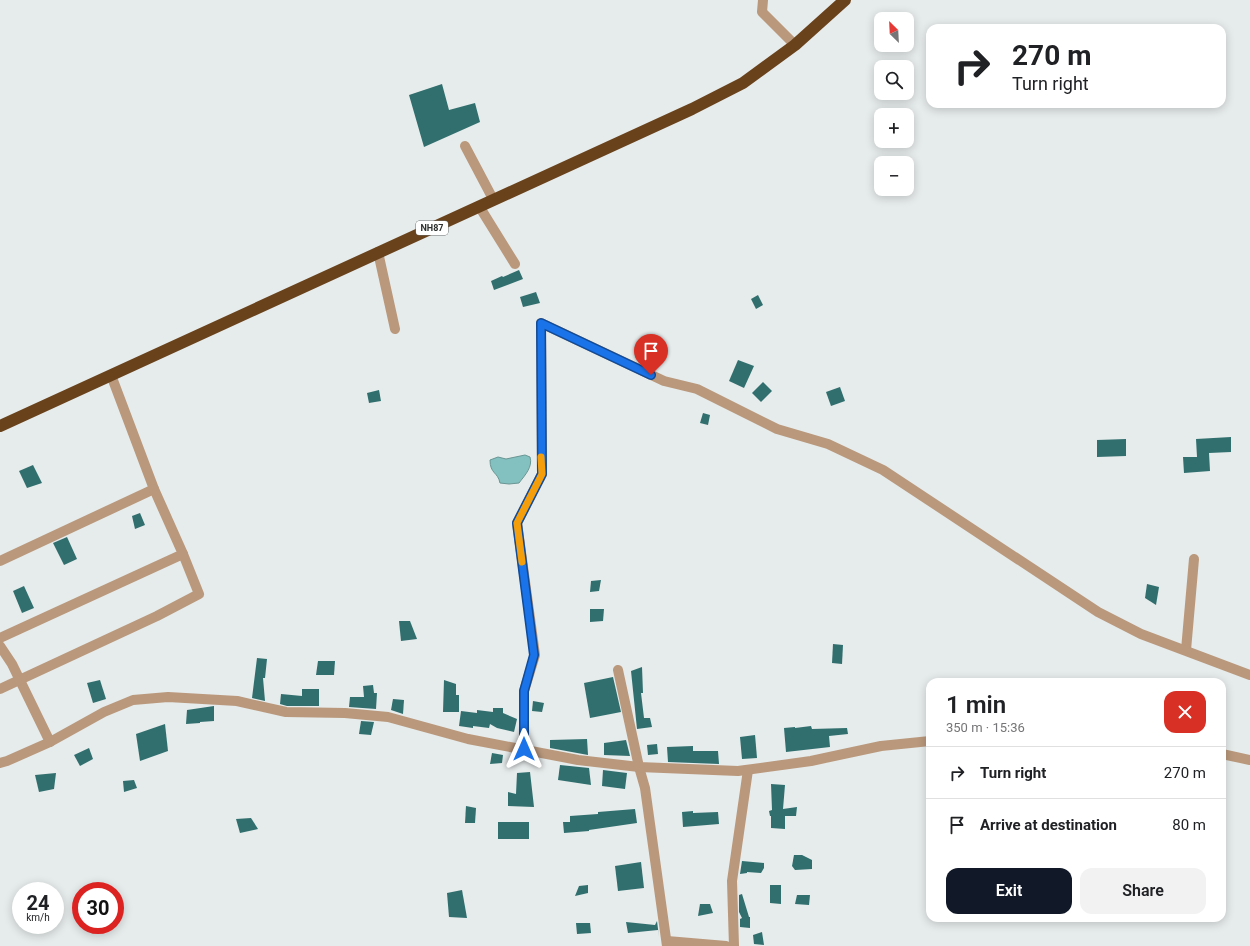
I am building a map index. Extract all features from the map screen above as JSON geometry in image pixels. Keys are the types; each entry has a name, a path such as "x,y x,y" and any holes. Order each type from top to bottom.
{"highway":[{"name":"NH87","path":"0,426 692,109 743,83 795,45 845,0"}],"street":[{"path":"763,0 762,12 795,45"},
{"path":"465,146 493,199"},
{"path":"479,206 515,264"},
{"path":"378,252 395,329"},
{"path":"524,749 524,691 534,655 517,523 542,474 541,323 664,381 697,389 778,429 828,444 883,470 1098,612 1141,634 1186,650 1250,676"},
{"path":"0,689 157,616 199,594 154,489 111,375"},
{"path":"0,560 154,489"},
{"path":"0,638 183,554"},
{"path":"1186,650 1194,559"},
{"path":"0,646 20,679 50,742"},
{"path":"618,670 639,767 646,788 667,943 726,946"},
{"path":"0,763 50,742 104,712 133,700 168,697 237,701 286,712 345,713 388,718 468,739 578,760 639,767 738,771 811,761 881,746 926,741"},
{"path":"1226,755 1250,760"},
{"path":"734,946 732,881 748,770"}],"water":[{"path":"525,455 530,457 531,461 528,471 519,483 500,483 498,477 491,468 490,460 498,457 506,459"}],"building":[{"path":"442,84 449,110 475,103 480,122 424,147 409,95"},
{"path":"519,270 523,279 494,290 491,281"},
{"path":"536,292 540,303 523,307 520,297"},
{"path":"758,295 763,305 756,309 751,299"},
{"path":"738,360 754,366 744,388 729,381"},
{"path":"763,382 772,391 761,402 752,393"},
{"path":"840,387 845,401 831,406 826,392"},
{"path":"379,390 381,401 369,403 367,393"},
{"path":"703,413 710,415 708,425 700,423"},
{"path":"1231,437 1231,452 1209,453 1210,471 1184,473 1183,457 1197,457 1196,439"},
{"path":"1126,439 1126,456 1097,457 1097,440"},
{"path":"33,465 42,483 27,488 19,471"},
{"path":"140,513 145,525 135,529 132,516"},
{"path":"67,537 77,559 64,565 53,543"},
{"path":"601,580 599,591 590,592 591,581"},
{"path":"1147,584 1159,587 1156,605 1145,598"},
{"path":"24,586 34,608 22,613 13,591"},
{"path":"590,609 604,609 603,621 590,622"},
{"path":"399,621 410,621 417,639 401,641"},
{"path":"833,644 843,645 842,664 832,663"},
{"path":"257,658 267,659 265,678 263,678 265,701 252,698"},
{"path":"318,661 335,661 334,675 316,675"},
{"path":"642,667 643,693 641,693 644,718 650,718 652,727 637,729 631,671"},
{"path":"613,677 621,712 590,718 584,683"},
{"path":"100,680 106,699 93,703 87,683"},
{"path":"444,680 456,684 456,695 459,695 459,712 443,712"},
{"path":"373,685 374,693 377,693 376,709 349,707 350,697 364,697 363,686"},
{"path":"302,689 319,689 319,706 287,706 280,704 281,694 302,696"},
{"path":"393,699 404,700 403,714 391,710"},
{"path":"533,701 544,703 542,712 532,711"},
{"path":"214,706 214,721 186,724 187,710"},
{"path":"493,708 503,708 503,713 517,719 514,732 497,728 490,724 489,728 459,726 461,711 477,713 477,710 493,712"},
{"path":"361,721 374,722 371,735 359,734"},
{"path":"165,724 168,751 140,761 136,734"},
{"path":"811,726 812,729 847,728 848,734 829,736 830,747 786,752 784,728"},
{"path":"755,735 757,758 742,759 740,737"},
{"path":"587,739 588,755 550,748 550,740"},
{"path":"626,740 630,756 604,755 604,743"},
{"path":"657,744 658,754 648,755 647,745"},
{"path":"693,746 693,751 718,751 719,764 668,762 667,747"},
{"path":"89,748 93,759 80,766 74,755"},
{"path":"492,753 503,755 502,763 490,764"},
{"path":"560,765 589,768 591,785 558,780"},
{"path":"603,770 627,773 625,789 602,786"},
{"path":"530,772 534,807 508,806 508,792 516,794 517,773"},
{"path":"56,773 54,789 39,792 35,775"},
{"path":"134,780 137,788 124,792 123,781"},
{"path":"771,784 785,785 783,809 797,807 796,816 785,816 785,829 771,828 771,816 769,811 772,810"},
{"path":"466,806 476,808 475,823 465,823"},
{"path":"635,809 637,823 589,831 564,833 563,822 570,822 570,816"},
{"path":"693,811 693,813 718,812 719,824 683,827 682,812"},
{"path":"251,818 258,829 240,833 236,819"},
{"path":"498,822 529,822 529,839 498,839"},
{"path":"794,855 802,855 812,860 812,869 795,870 792,866"},
{"path":"742,861 764,863 764,868 761,873 747,872 740,874"},
{"path":"641,862 644,888 618,891 615,866"},
{"path":"588,885 588,893 575,896 579,886"},
{"path":"770,885 781,885 781,904 770,903"},
{"path":"462,890 467,918 449,917 447,893"},
{"path":"742,894 750,917 750,928 740,927 740,919 742,918 739,912 739,895"},
{"path":"797,895 810,895 809,905 795,904"},
{"path":"700,904 710,904 713,913 698,916"},
{"path":"657,921 659,937 658,930 628,933 626,922 655,925"},
{"path":"576,923 590,923 591,933 577,934"},
{"path":"762,932 764,945 754,944 753,935"}],"slow traffic":[{"path":"522,562 517,523 542,474 541,457"}],"route":[{"path":"524,749 524,691 534,655 517,523 542,474 541,323 651,375"}]}
